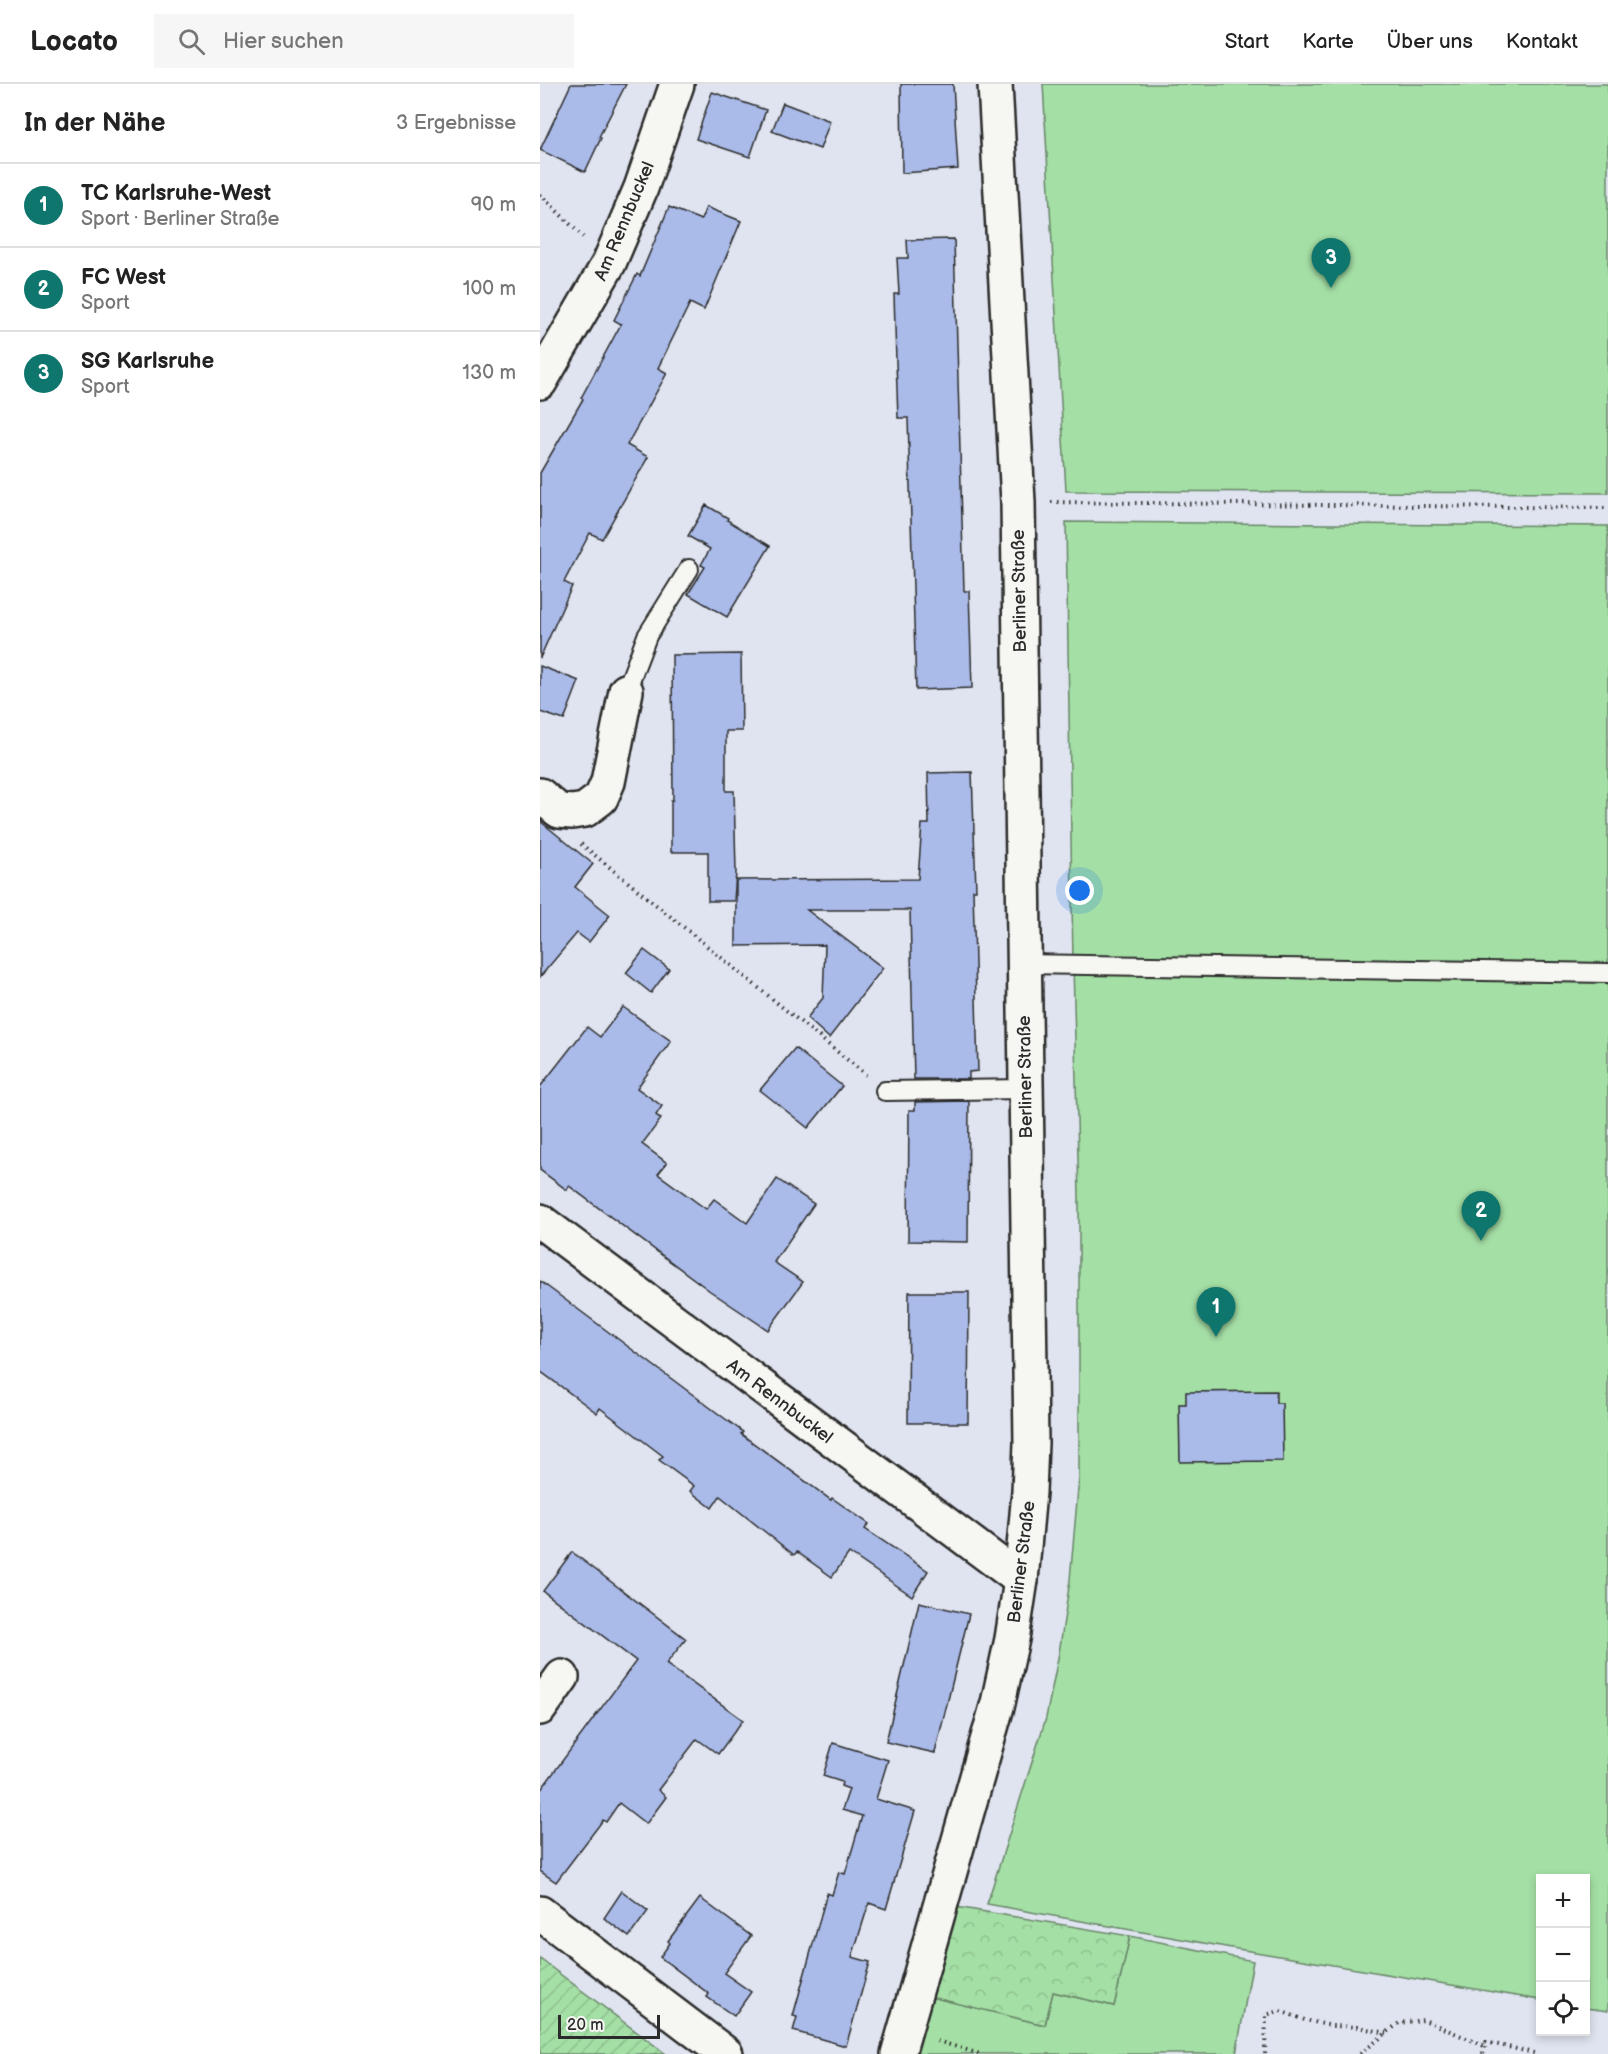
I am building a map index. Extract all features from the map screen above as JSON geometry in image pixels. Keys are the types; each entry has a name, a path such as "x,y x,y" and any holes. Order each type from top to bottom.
{"street":[{"name":"Am Rennbuckel","path":"540,382 609,263 641,188 677,84"},
{"name":"Berliner Straße","path":"901,2043 998,1703 1012,1639 1021,1580 1029,1492 1031,1443 1018,502 995,84"},
{"path":"550,803 572,812 585,810 601,798 608,782 626,691"},
{"name":"Am Rennbuckel","path":"540,1221 1021,1580"},
{"path":"540,1708 562,1677"},
{"path":"540,1914 726,2054"}],"lane":[{"path":"626,691 647,636 688,569"},
{"path":"1023,964 1608,973"},
{"path":"885,1091 1026,1089"}],"path":[{"path":"540,194 609,263"},
{"path":"1018,502 1608,508"},
{"path":"550,803 581,844 885,1091"},
{"path":"1265,2054 1266,2015 1280,2011 1332,2026 1357,2027 1387,2033"},
{"path":"1360,2054 1399,2023 1424,2020 1485,2046"},
{"path":"901,2043 980,2054"},
{"path":"1483,2054 1486,2043 1538,2054"},
{"path":"1510,2054 1512,2048"}],"green space":[{"path":"1043,84 1608,84 1608,493 1066,491"},
{"path":"1066,522 1608,526 1608,2011 1590,2009 1590,1874 1536,1874 1536,1999 987,1904 1046,1718 1070,1580 1079,1478 1079,1197"},
{"path":"956,1907 1130,1936 1114,2006 1053,1992 1045,2025 931,1997"},
{"path":"1130,1936 1253,1961 1236,2054 915,2054 931,1997 1045,2025 1053,1992 1114,2006"},
{"path":"540,1959 666,2054 540,2054"}],"building":[{"path":"571,84 626,84 599,137 601,138 585,172 540,150"},
{"path":"901,84 953,84 958,169 902,173"},
{"path":"712,92 766,110 750,157 696,139"},
{"path":"783,103 830,121 820,149 772,131"},
{"path":"669,207 701,220 706,207 741,221 704,310 690,303 658,368 667,373 627,445 648,457 602,539 590,533 564,582 572,586 540,658 540,473 583,399 581,398 621,324 614,320 637,274 640,276"},
{"path":"954,239 964,591 969,591 972,688 916,690 908,418 898,418 894,294 899,294 897,258 908,258 907,240"},
{"path":"706,505 770,546 727,617 688,594 705,567 701,565 710,549 688,536"},
{"path":"741,654 742,731 726,731 726,791 734,791 736,872 734,901 708,901 708,852 671,852 672,655"},
{"path":"540,666 579,681 564,720 540,712"},
{"path":"972,772 978,1071 969,1072 969,1079 914,1079 910,910 807,910 883,968 829,1038 807,1018 823,998 825,945 736,946 736,880 918,879 922,824 929,824 928,773"},
{"path":"540,821 593,864 575,887 610,915 589,942 577,933 540,977"},
{"path":"644,950 669,969 651,993 626,973"},
{"path":"623,1007 671,1041 637,1088 662,1106 656,1115 661,1119 642,1144 667,1163 658,1174 706,1209 714,1199 747,1223 777,1179 814,1204 774,1262 803,1282 768,1330 710,1291 569,1186 567,1190 540,1170 540,1087 587,1027 600,1037"},
{"path":"795,1048 842,1086 808,1128 760,1090"},
{"path":"969,1101 968,1242 908,1241 909,1110 915,1110 915,1102"},
{"path":"540,1281 743,1432 741,1434 831,1500 832,1498 869,1524 865,1529 928,1571 912,1596 849,1553 832,1577 797,1552 794,1555 720,1496 712,1508 690,1491 694,1486 659,1460 663,1456 600,1408 597,1413 540,1371"},
{"path":"909,1292 969,1292 968,1423 908,1423"},
{"path":"1276,1391 1276,1403 1282,1403 1283,1461 1180,1462 1179,1404 1186,1404 1186,1392"},
{"path":"572,1552 686,1639 666,1664 743,1720 718,1754 697,1739 658,1790 666,1797 646,1824 619,1803 606,1822 603,1820 556,1882 540,1871 540,1791 636,1661 543,1591"},
{"path":"919,1602 969,1614 935,1753 886,1742"},
{"path":"833,1743 888,1760 876,1799 915,1811 886,1909 869,1903 852,1957 870,1962 846,2046 793,2031 797,2017 793,2016 827,1893 832,1895 839,1872 845,1874 862,1816 842,1810 849,1789 841,1786 842,1782 823,1776"},
{"path":"622,1891 648,1911 629,1937 604,1918"},
{"path":"700,1898 751,1936 724,1973 751,1992 734,2016 707,1997 709,1994 660,1957 670,1943 668,1941"}],"place":[{"name":"SG Karlsruhe","path":"1331,288"},
{"name":"FC West","path":"1481,1241"},
{"name":"TC Karlsruhe-West","path":"1216,1337"}]}
